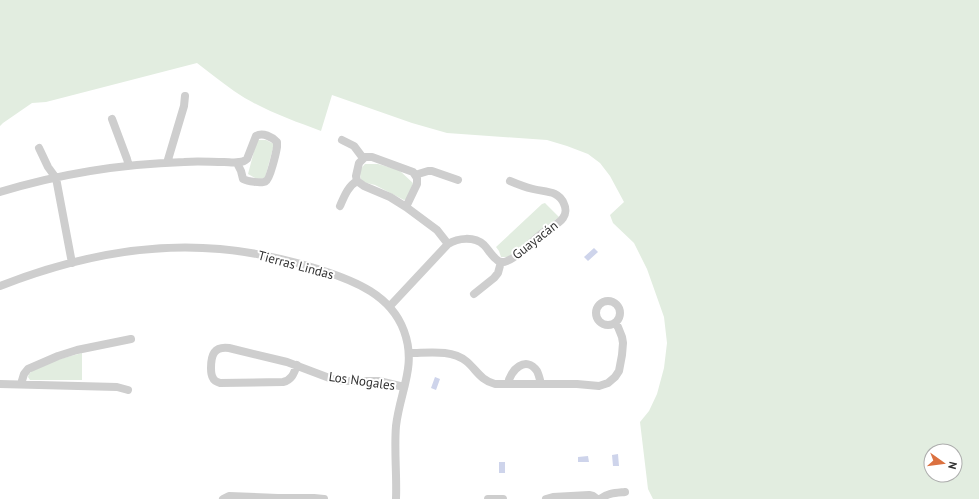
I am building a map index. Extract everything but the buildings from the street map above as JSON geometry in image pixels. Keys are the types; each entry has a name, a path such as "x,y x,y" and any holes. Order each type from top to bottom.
{"street":[{"path":"167,162 184,106 185,96"},
{"path":"112,119 129,166"},
{"path":"0,192 35,182 95,170 167,162 202,161 237,163 245,161 248,157 256,136 264,135 277,142 277,147 268,178 265,182 243,179 241,169 237,163"},
{"path":"342,140 354,146 363,158"},
{"path":"39,148 48,167 56,178 72,263"},
{"path":"390,306 448,244 437,230 406,207 390,197 364,186 357,181 356,176 358,165 363,158 367,156 372,157 411,171 415,175 417,178 417,184 406,207"},
{"path":"415,175 432,171 458,180"},
{"path":"340,206 349,187 357,181"},
{"name":"Guayacán","path":"448,244 461,239 477,241 485,246 496,260 501,262 507,261 514,258 545,231 560,221 564,216 566,209 564,202 557,195 510,181"},
{"name":"Tierras Lindas","path":"0,286 36,273 72,263 120,253 157,249 188,248 234,251 286,260 328,273 364,287 379,296 390,306 401,322 409,353 409,366 398,411 396,426 396,499"},
{"name":"Guayacán","path":"474,294 494,278 498,273 501,262"},
{"path":"409,353 440,353 458,356 467,362 480,376 495,384 577,384 599,386 611,382 619,371 623,343 622,337 615,323"},
{"path":"21,384 24,374 28,369 58,356 83,348 131,339"},
{"name":"Los Nogales","path":"297,365 290,379 283,382 220,384 212,377 211,361 215,352 221,348 226,348 297,365 325,377 339,380 379,381 404,387"},
{"path":"508,384 510,376 515,369 522,365 533,367 538,373 541,384"},
{"path":"0,384 117,388 128,390"},
{"path":"600,499 612,493 625,492"},
{"path":"546,499 553,497 589,495 597,499"},
{"path":"222,499 229,496 324,499"},
{"path":"488,499 503,499"}],"shaded area":[{"path":"0,0 979,0 979,499 653,499 648,489 640,422 649,411 657,394 664,368 667,343 664,317 647,269 634,243 613,223 610,215 624,202 610,176 600,163 588,154 547,140 447,133 412,123 332,95 321,131 276,114 254,103 234,91 197,63 46,102 32,103 0,126"},
{"path":"257,140 266,140 274,144 265,178 257,179 248,174"},
{"path":"365,164 378,164 399,170 413,183 407,199 404,200 375,185 363,182 360,173"},
{"path":"545,203 559,217 508,257 501,257 496,247 542,204"},
{"path":"82,353 82,380 30,380 28,377 32,371 56,360"}],"water":[{"path":"594,248 598,252 588,261 584,257"},
{"path":"435,377 440,379 436,390 431,388"},
{"path":"618,454 619,466 613,466 612,455"},
{"path":"588,456 589,462 578,462 578,457"},
{"path":"499,462 505,462 505,473 499,473"}]}
